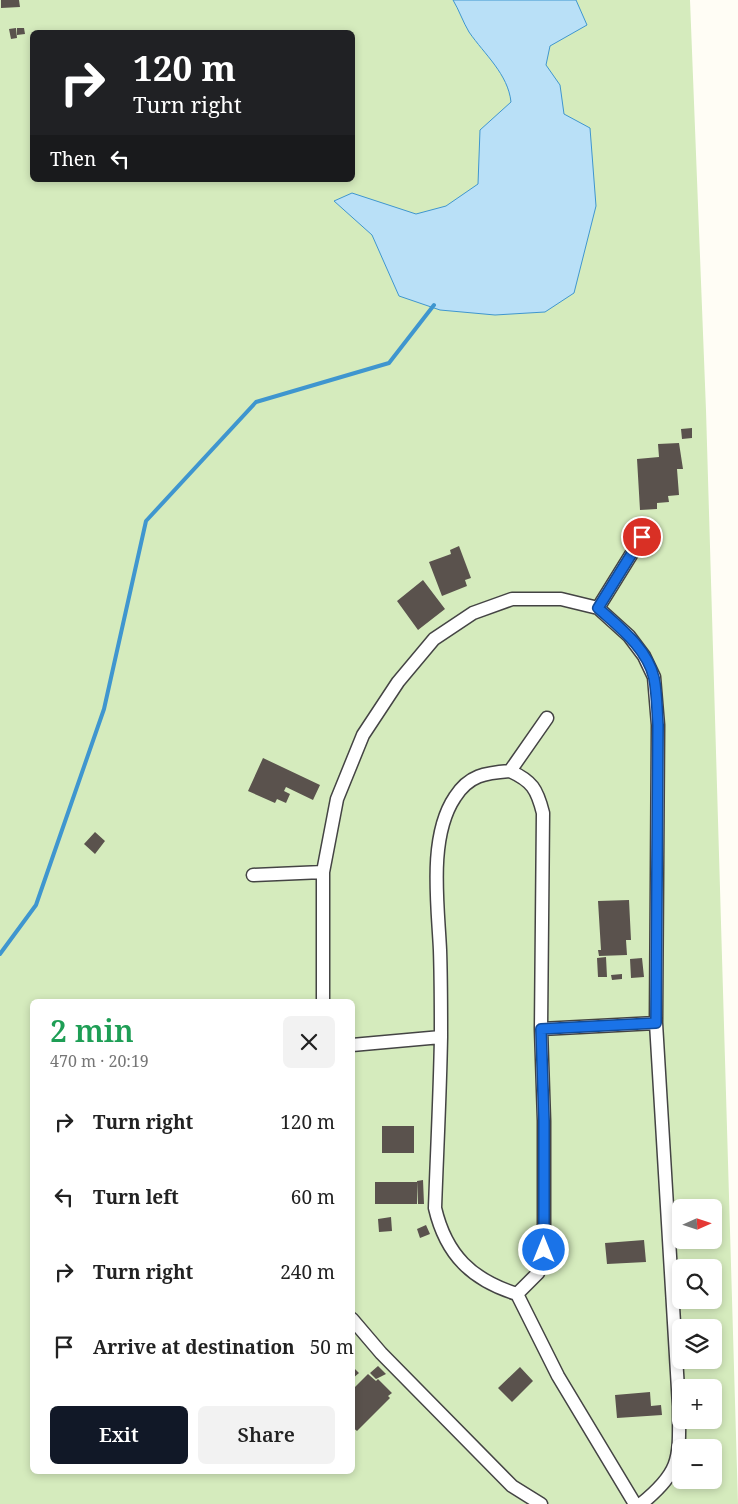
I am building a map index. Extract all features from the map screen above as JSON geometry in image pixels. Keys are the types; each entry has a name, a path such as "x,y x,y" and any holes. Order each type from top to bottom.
{"street":[{"path":"598,608 642,537"},
{"path":"323,999 323,872 336,799 363,735 398,682 434,640 473,613 512,598 560,599 598,608 629,636 644,656 654,677 658,725 656,1023 679,1406 679,1453 672,1473 662,1487 641,1504"},
{"path":"510,771 547,718"},
{"path":"517,1294 538,1273 544,1250 544,1121 541,1029 543,813 538,794 526,778 510,771 489,773 470,780 454,798 445,819 440,841 437,882 441,1037 435,1208 439,1226 448,1244 461,1262 481,1280 517,1294 558,1376 635,1504"},
{"path":"253,875 323,872"},
{"path":"541,1029 656,1023"},
{"path":"355,1045 441,1037"},
{"path":"355,1322 382,1353 512,1486 541,1504"}],"green space":[{"path":"0,0 690,0 706,410 738,1504 0,1504"}],"water":[{"path":"453,0 576,0 587,25 550,46 546,65 560,85 564,114 590,128 596,206 574,293 545,312 495,315 440,310 399,296 372,235 334,201 352,193 416,214 446,206 478,184 480,130 511,102 501,74 469,32"}],"building":[{"path":"1,0 19,0 20,7 1,8"},
{"path":"16,28 17,38 11,39 9,29"},
{"path":"17,28 24,28 25,34 17,35"},
{"path":"692,428 692,438 682,439 681,429"},
{"path":"679,443 683,469 677,469 679,495 668,496 669,502 657,503 657,509 640,510 637,459 659,457 658,444"},
{"path":"459,546 471,578 465,580 467,586 442,596 429,562 451,554 450,550"},
{"path":"423,580 445,609 418,630 397,601"},
{"path":"263,758 320,785 313,800 286,787 284,791 290,794 286,803 277,799 275,803 248,791"},
{"path":"95,832 105,841 95,854 84,844"},
{"path":"629,900 631,940 626,940 627,955 599,956 598,950 601,950 598,901"},
{"path":"606,957 607,977 598,977 597,958"},
{"path":"642,958 644,977 631,978 630,959"},
{"path":"622,974 622,979 612,980 611,975"},
{"path":"382,1126 414,1126 414,1153 382,1153"},
{"path":"423,1180 424,1204 418,1204 417,1181"},
{"path":"375,1182 417,1182 417,1204 375,1204"},
{"path":"391,1217 392,1231 379,1232 378,1219"},
{"path":"426,1225 430,1234 420,1238 417,1229"},
{"path":"644,1240 646,1262 607,1264 605,1243"},
{"path":"378,1366 386,1374 376,1379 370,1373"},
{"path":"520,1367 533,1381 512,1402 498,1388"},
{"path":"368,1374 376,1381 378,1379 392,1393 388,1396 390,1398 357,1431 355,1429 355,1387"},
{"path":"650,1392 651,1406 661,1405 662,1415 617,1418 615,1395"}],"waterway":[{"path":"0,954 36,905 104,709 146,521 256,402 389,363 434,305"}],"route":[{"path":"544,1250 544,1121 541,1029 656,1023 658,725 654,677 644,656 629,636 598,608 642,537"}]}
